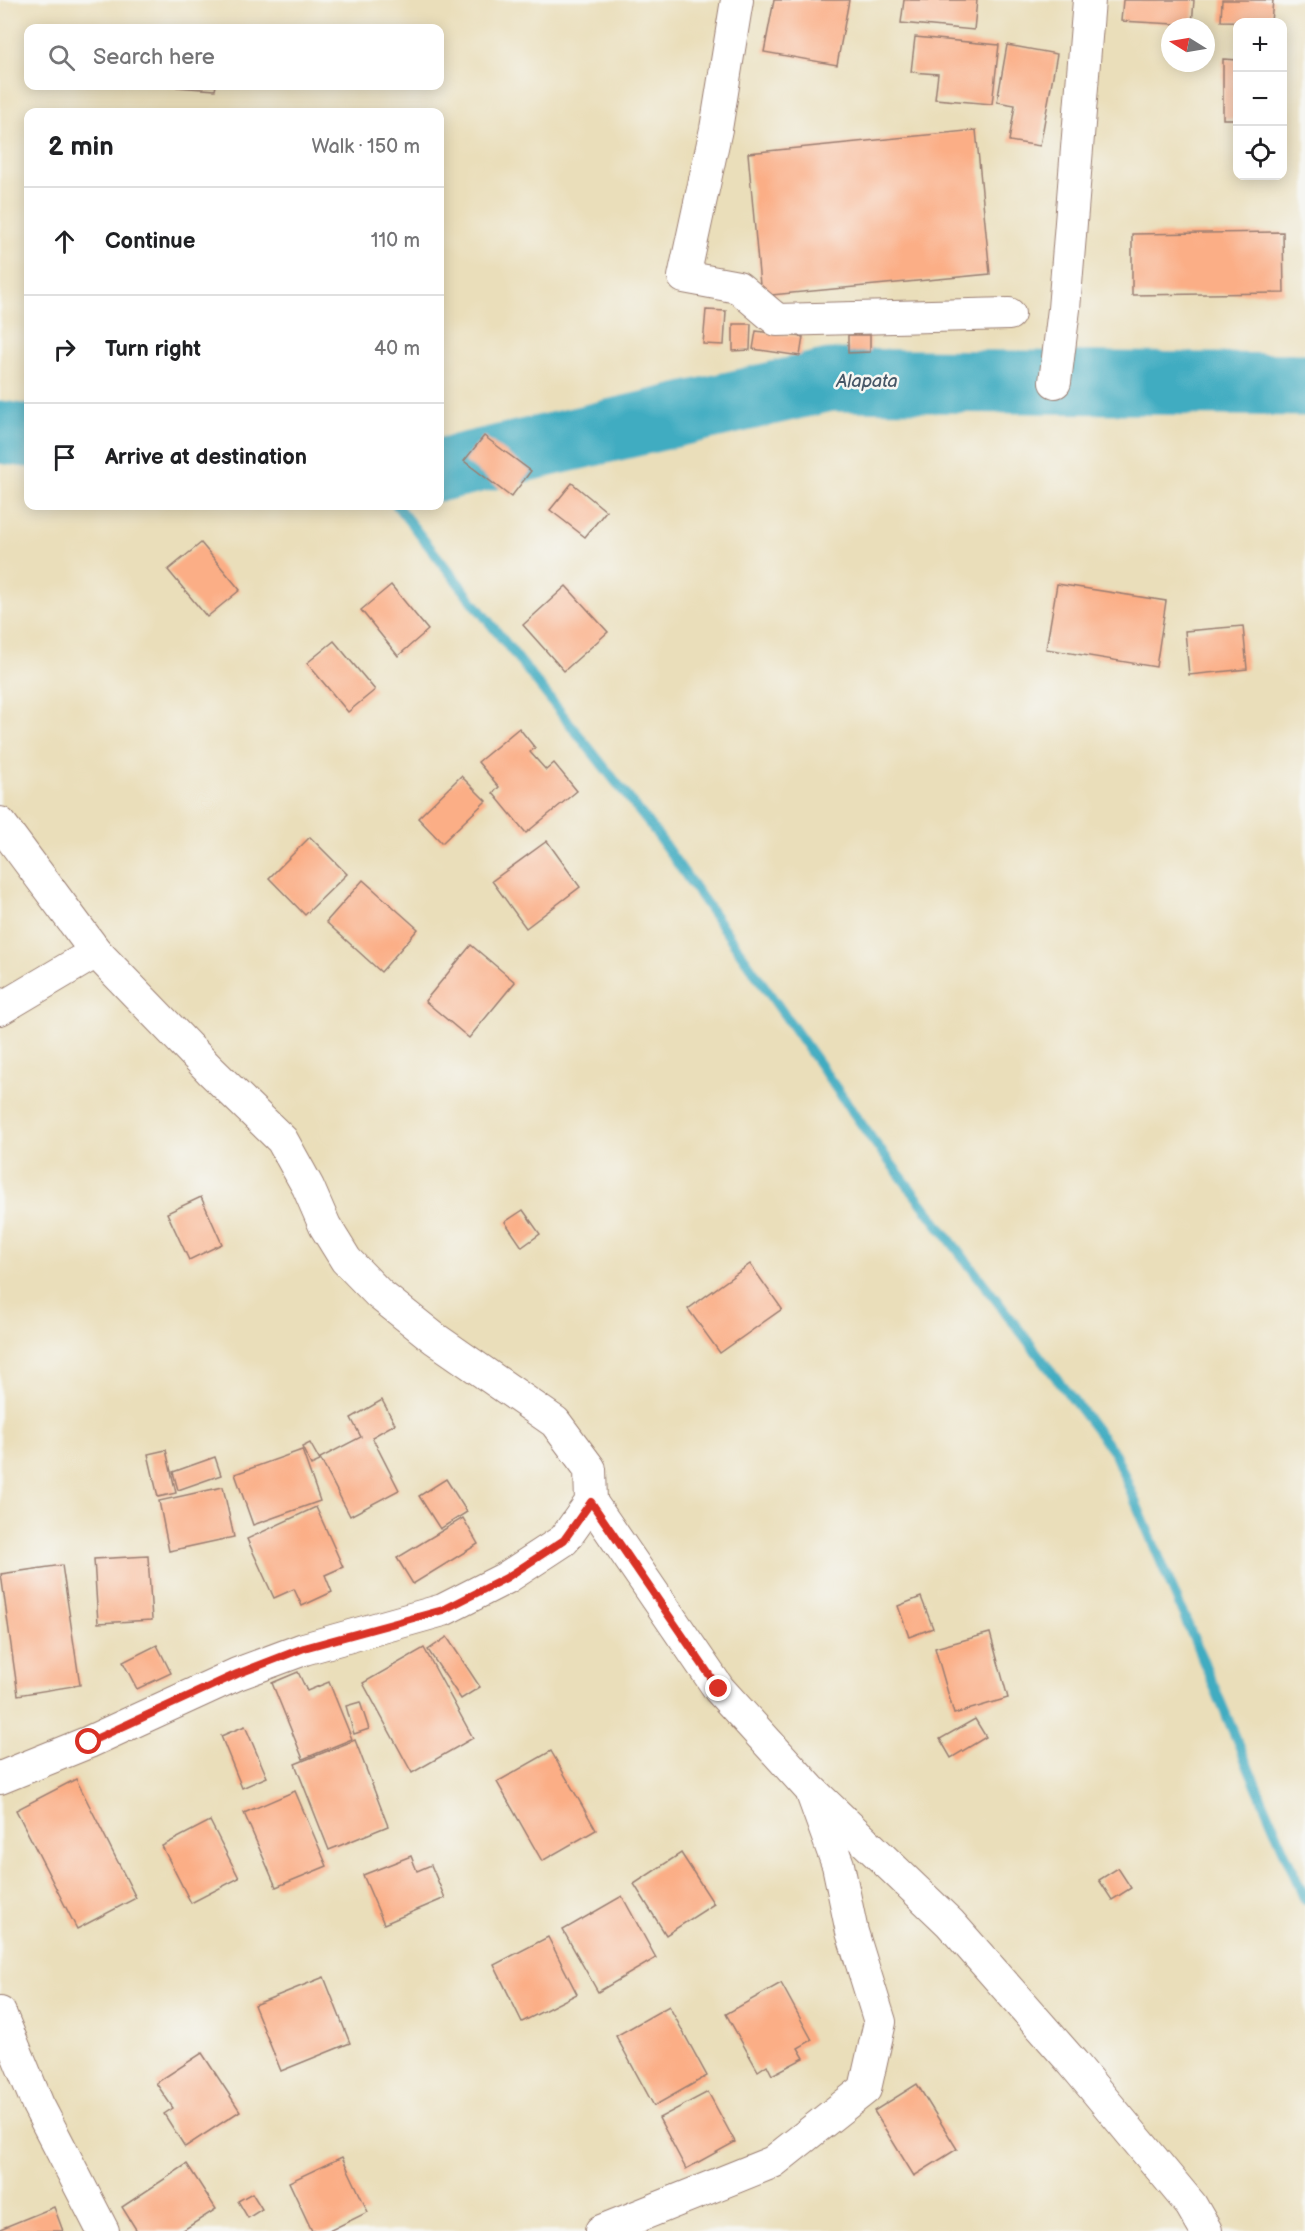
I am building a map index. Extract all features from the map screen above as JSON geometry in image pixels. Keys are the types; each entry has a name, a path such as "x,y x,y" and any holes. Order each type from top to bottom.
{"street":[{"path":"737,0 716,129 684,277 738,287 777,320 1009,314"},
{"path":"1055,382 1064,309 1089,0"},
{"path":"0,823 96,952 210,1070 282,1140 308,1187 325,1226 346,1260 379,1294 434,1338 555,1422 590,1469 591,1502 719,1689 810,1789 950,1923 1073,2063 1191,2205 1206,2231"},
{"path":"0,1009 96,952"},
{"path":"0,1778 89,1742 237,1674 304,1648 443,1610 506,1578 564,1540 591,1502"},
{"path":"601,2231 773,2162 865,2089 880,2022 852,1932 838,1864 810,1789"},
{"path":"0,2013 38,2105 103,2231"}],"building":[{"path":"774,0 849,0 837,65 764,52"},
{"path":"904,0 977,0 974,30 901,23"},
{"path":"1123,0 1194,0 1193,18 1161,18 1161,23 1121,21"},
{"path":"1222,0 1273,0 1271,18 1233,18 1233,21 1221,21"},
{"path":"915,37 999,45 992,104 935,99 938,74 911,72"},
{"path":"1007,45 1057,54 1040,146 1009,141 1015,105 997,102"},
{"path":"1223,59 1233,60 1233,119 1223,119"},
{"path":"976,130 990,274 761,296 748,153"},
{"path":"1283,232 1284,293 1132,295 1132,234"},
{"path":"706,310 726,311 724,345 703,344"},
{"path":"733,324 751,324 750,350 733,351"},
{"path":"756,331 803,337 800,356 753,349"},
{"path":"848,335 870,335 870,352 848,353"},
{"path":"484,436 531,471 511,497 464,461"},
{"path":"572,483 606,511 585,537 550,510"},
{"path":"201,543 240,590 207,617 168,570"},
{"path":"1057,584 1166,601 1156,667 1046,649"},
{"path":"391,585 428,630 398,656 361,610"},
{"path":"566,586 608,632 564,671 523,625"},
{"path":"1243,626 1247,669 1189,675 1185,631"},
{"path":"334,641 375,690 348,712 307,663"},
{"path":"519,728 535,748 530,752 546,770 554,763 577,791 526,833 493,793 499,787 478,762"},
{"path":"461,776 486,801 442,843 418,818"},
{"path":"310,837 347,874 305,915 269,878"},
{"path":"547,841 580,887 526,928 492,881"},
{"path":"363,880 418,929 381,972 326,922"},
{"path":"471,945 515,982 469,1038 425,1001"},
{"path":"201,1197 222,1244 189,1260 167,1213"},
{"path":"523,1210 540,1234 522,1247 505,1222"},
{"path":"750,1264 782,1309 720,1353 688,1309"},
{"path":"382,1400 395,1424 372,1437 399,1490 350,1516 320,1458 361,1437 351,1418"},
{"path":"310,1443 320,1461 311,1465 302,1447"},
{"path":"166,1450 176,1493 158,1497 148,1454"},
{"path":"302,1450 320,1501 253,1525 235,1474"},
{"path":"215,1457 221,1475 178,1490 173,1472"},
{"path":"446,1479 467,1512 440,1529 419,1496"},
{"path":"223,1487 234,1537 169,1551 159,1501"},
{"path":"316,1507 343,1567 325,1575 332,1592 302,1606 294,1589 274,1598 247,1539"},
{"path":"463,1518 478,1544 413,1584 397,1558"},
{"path":"148,1556 152,1620 98,1623 94,1559"},
{"path":"62,1565 80,1685 18,1695 1,1574"},
{"path":"921,1597 933,1628 909,1637 898,1606"},
{"path":"990,1633 1008,1698 954,1714 935,1648"},
{"path":"447,1637 480,1687 461,1699 428,1650"},
{"path":"157,1645 171,1673 137,1689 123,1662"},
{"path":"424,1648 473,1738 412,1773 363,1683"},
{"path":"298,1672 307,1691 329,1682 352,1739 303,1759 272,1683"},
{"path":"360,1702 369,1729 354,1734 346,1706"},
{"path":"975,1719 986,1737 951,1758 940,1739"},
{"path":"245,1726 267,1777 242,1788 221,1736"},
{"path":"355,1740 388,1826 329,1850 295,1764"},
{"path":"551,1751 596,1830 542,1861 497,1782"},
{"path":"76,1779 136,1898 77,1929 16,1810"},
{"path":"295,1791 327,1866 276,1887 244,1813"},
{"path":"210,1821 239,1878 191,1903 162,1846"},
{"path":"681,1853 714,1904 666,1935 634,1884"},
{"path":"411,1856 417,1871 431,1865 445,1898 384,1924 363,1875"},
{"path":"1118,1868 1131,1888 1112,1900 1099,1880"},
{"path":"622,1896 656,1958 598,1992 563,1930"},
{"path":"548,1937 577,1994 522,2022 494,1965"},
{"path":"324,1977 350,2043 281,2071 254,2005"},
{"path":"781,1983 812,2040 798,2048 804,2058 772,2075 767,2065 758,2071 726,2014"},
{"path":"669,2006 707,2076 654,2106 616,2036"},
{"path":"202,2053 240,2111 185,2147 164,2114 173,2108 156,2083"},
{"path":"917,2084 957,2149 914,2176 874,2111"},
{"path":"708,2092 735,2142 686,2169 659,2118"},
{"path":"342,2157 368,2212 329,2231 312,2231 289,2182"},
{"path":"187,2164 216,2209 182,2231 137,2231 122,2207"},
{"path":"252,2193 262,2209 248,2218 238,2201"},
{"path":"54,2207 63,2231 0,2231 0,2229"}],"waterway":[{"name":"Alapata","path":"444,469 830,380 1305,385"},
{"name":"Alapata","path":"0,432 24,435"},
{"path":"400,510 654,830 872,1139 1115,1454 1305,1900"}],"route":[{"path":"89,1742 237,1674 304,1648 443,1610 506,1578 564,1540 591,1502 719,1689"}]}
